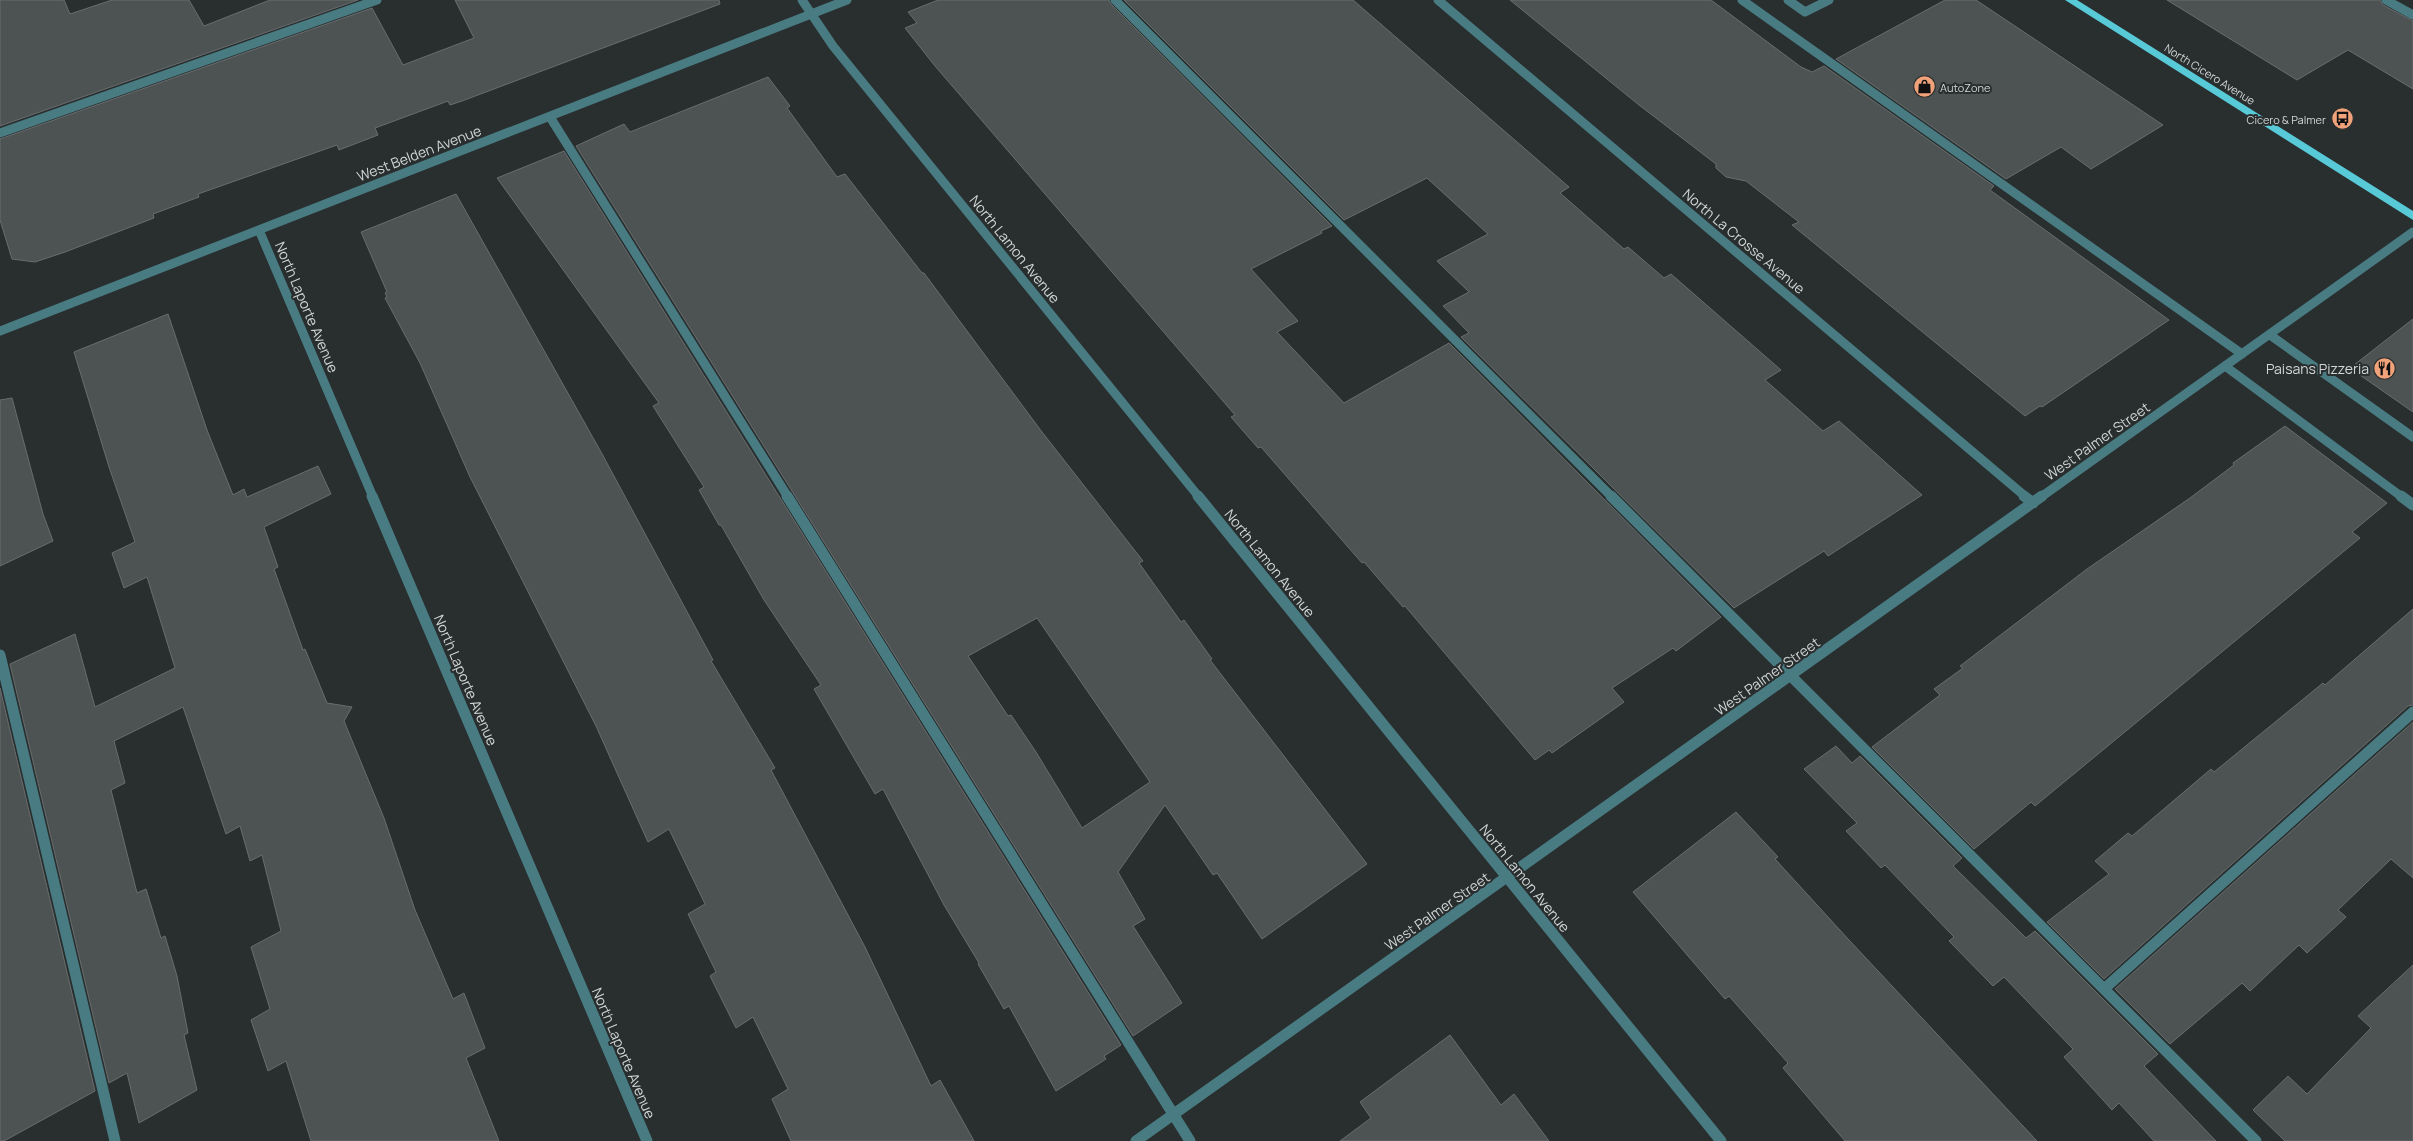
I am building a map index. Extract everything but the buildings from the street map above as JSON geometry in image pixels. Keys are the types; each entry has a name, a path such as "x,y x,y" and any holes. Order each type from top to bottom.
{"main road":[{"name":"North Cicero Avenue","path":"2070,0 2413,216"}],"street":[{"path":"0,133 377,0"},
{"name":"North Lamon Avenue","path":"802,0 833,46 1721,1141"},
{"name":"West Belden Avenue","path":"0,331 847,0"},
{"path":"1115,0 2256,1141"},
{"name":"North La Crosse Avenue","path":"1438,0 2033,503"},
{"path":"1742,0 2242,354"},
{"path":"1788,0 1805,12 1829,0"},
{"path":"2386,0 2413,15"},
{"path":"550,117 1190,1141"},
{"name":"North Laporte Avenue","path":"259,230 647,1141"},
{"name":"West Palmer Street","path":"1136,1141 2413,232"},
{"path":"2270,335 2413,437"},
{"path":"2225,366 2413,505"},
{"path":"0,655 115,1141"},
{"path":"2104,989 2413,712"}],"place":[{"name":"AutoZone","path":"1924,87"},
{"name":"Cicero & Palmer","path":"2342,119"},
{"name":"Paisans Pizzeria","path":"2385,368"}]}
